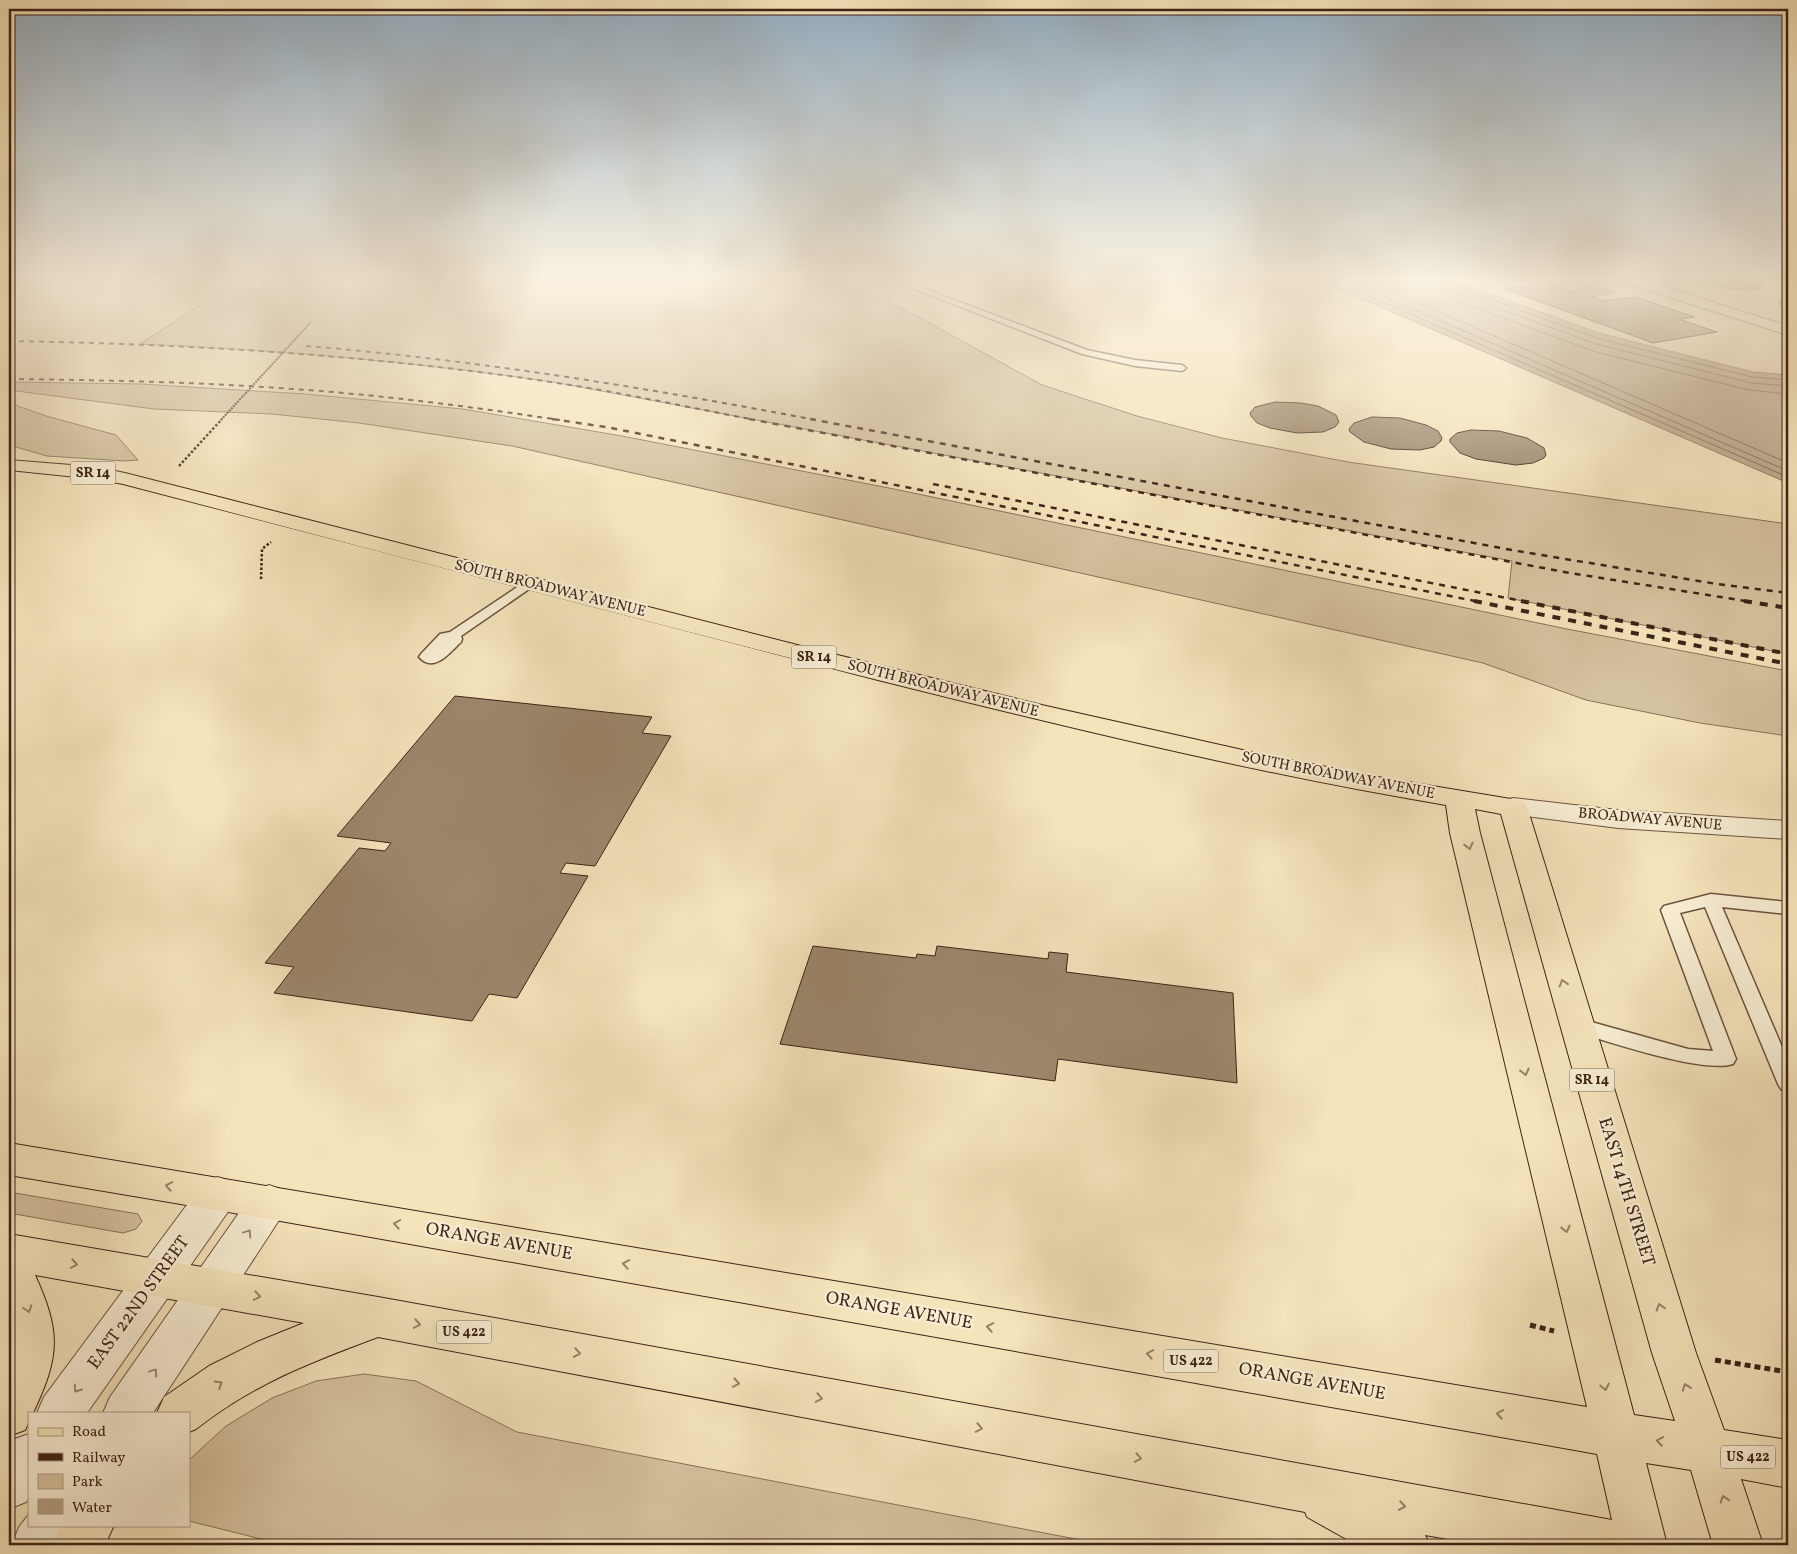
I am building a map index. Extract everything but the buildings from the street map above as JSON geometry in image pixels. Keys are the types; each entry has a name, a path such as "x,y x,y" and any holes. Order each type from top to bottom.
{"main road":[{"name":"SOUTH BROADWAY AVENUE","path":"9,465 96,473 176,491 528,584 864,670 1055,716 1378,786 1513,807"},
{"path":"1459,799 1468,843 1592,1331 1642,1545"},
{"name":"EAST 14TH STREET","path":"1513,807 1674,1354 1708,1449 1738,1545"},
{"name":"ORANGE AVENUE","path":"9,1159 269,1202 1788,1464"},
{"name":"US 422","path":"9,1252 378,1317 1612,1545"},
{"path":"9,1265 24,1296 32,1321 34,1340 31,1366 9,1414"},
{"path":"181,1412 200,1396 267,1358 305,1342 378,1317"},
{"path":"1303,1488 1406,1545"},
{"path":"77,1545 89,1526"}],"street":[{"name":"BROADWAY AVENUE","path":"1513,807 1618,819 1788,830"},
{"name":"EAST 22ND STREET","path":"61,1412 218,1194"},
{"path":"127,1412 269,1202"},
{"path":"9,1486 28,1458"},
{"path":"37,1545 49,1526"}],"lane":[{"path":"1087,353 1134,363 1182,368"},
{"path":"454,635 528,584"},
{"path":"1576,1025 1688,1056 1726,1059 1670,910 1712,900 1788,908"},
{"path":"1712,900 1788,1084"}],"path":[{"path":"179,466 283,353"},
{"path":"261,579 262,549 270,542"},
{"path":"1674,1354 1788,1372"}],"green space":[{"path":"276,353 983,353 1042,385 1137,416 1222,438 1348,462 1788,524 1788,654 1508,598 1512,561 553,382 450,368"},
{"path":"9,382 141,384 305,394 463,409 622,436 889,488 1567,629 1788,671 1788,736 1700,723 1586,700 1483,663 512,446 359,423 272,414 154,409 9,390"},
{"path":"9,403 46,416 116,435 138,460 125,461 47,456 9,445"},
{"path":"9,1192 138,1214 142,1221 136,1229 123,1233 9,1213"},
{"path":"364,1374 416,1381 517,1432 1107,1545 285,1545 190,1521 190,1459 226,1426 272,1398 316,1381"}],"water":[{"path":"1486,353 1676,353 1753,372 1788,375 1788,483"}],"railway":[{"path":"287,353 416,365 576,386 755,420"},
{"path":"375,353 562,376 816,420"},
{"path":"9,379 151,382 293,389 427,402 560,420"},
{"path":"552,419 606,427 1480,602"},
{"path":"749,419 1570,573 1752,602"},
{"path":"810,419 1517,551 1717,584 1788,593"},
{"path":"933,484 1527,602"},
{"path":"1474,601 1788,664"},
{"path":"1521,601 1788,654"},
{"path":"1744,601 1788,608"}]}
